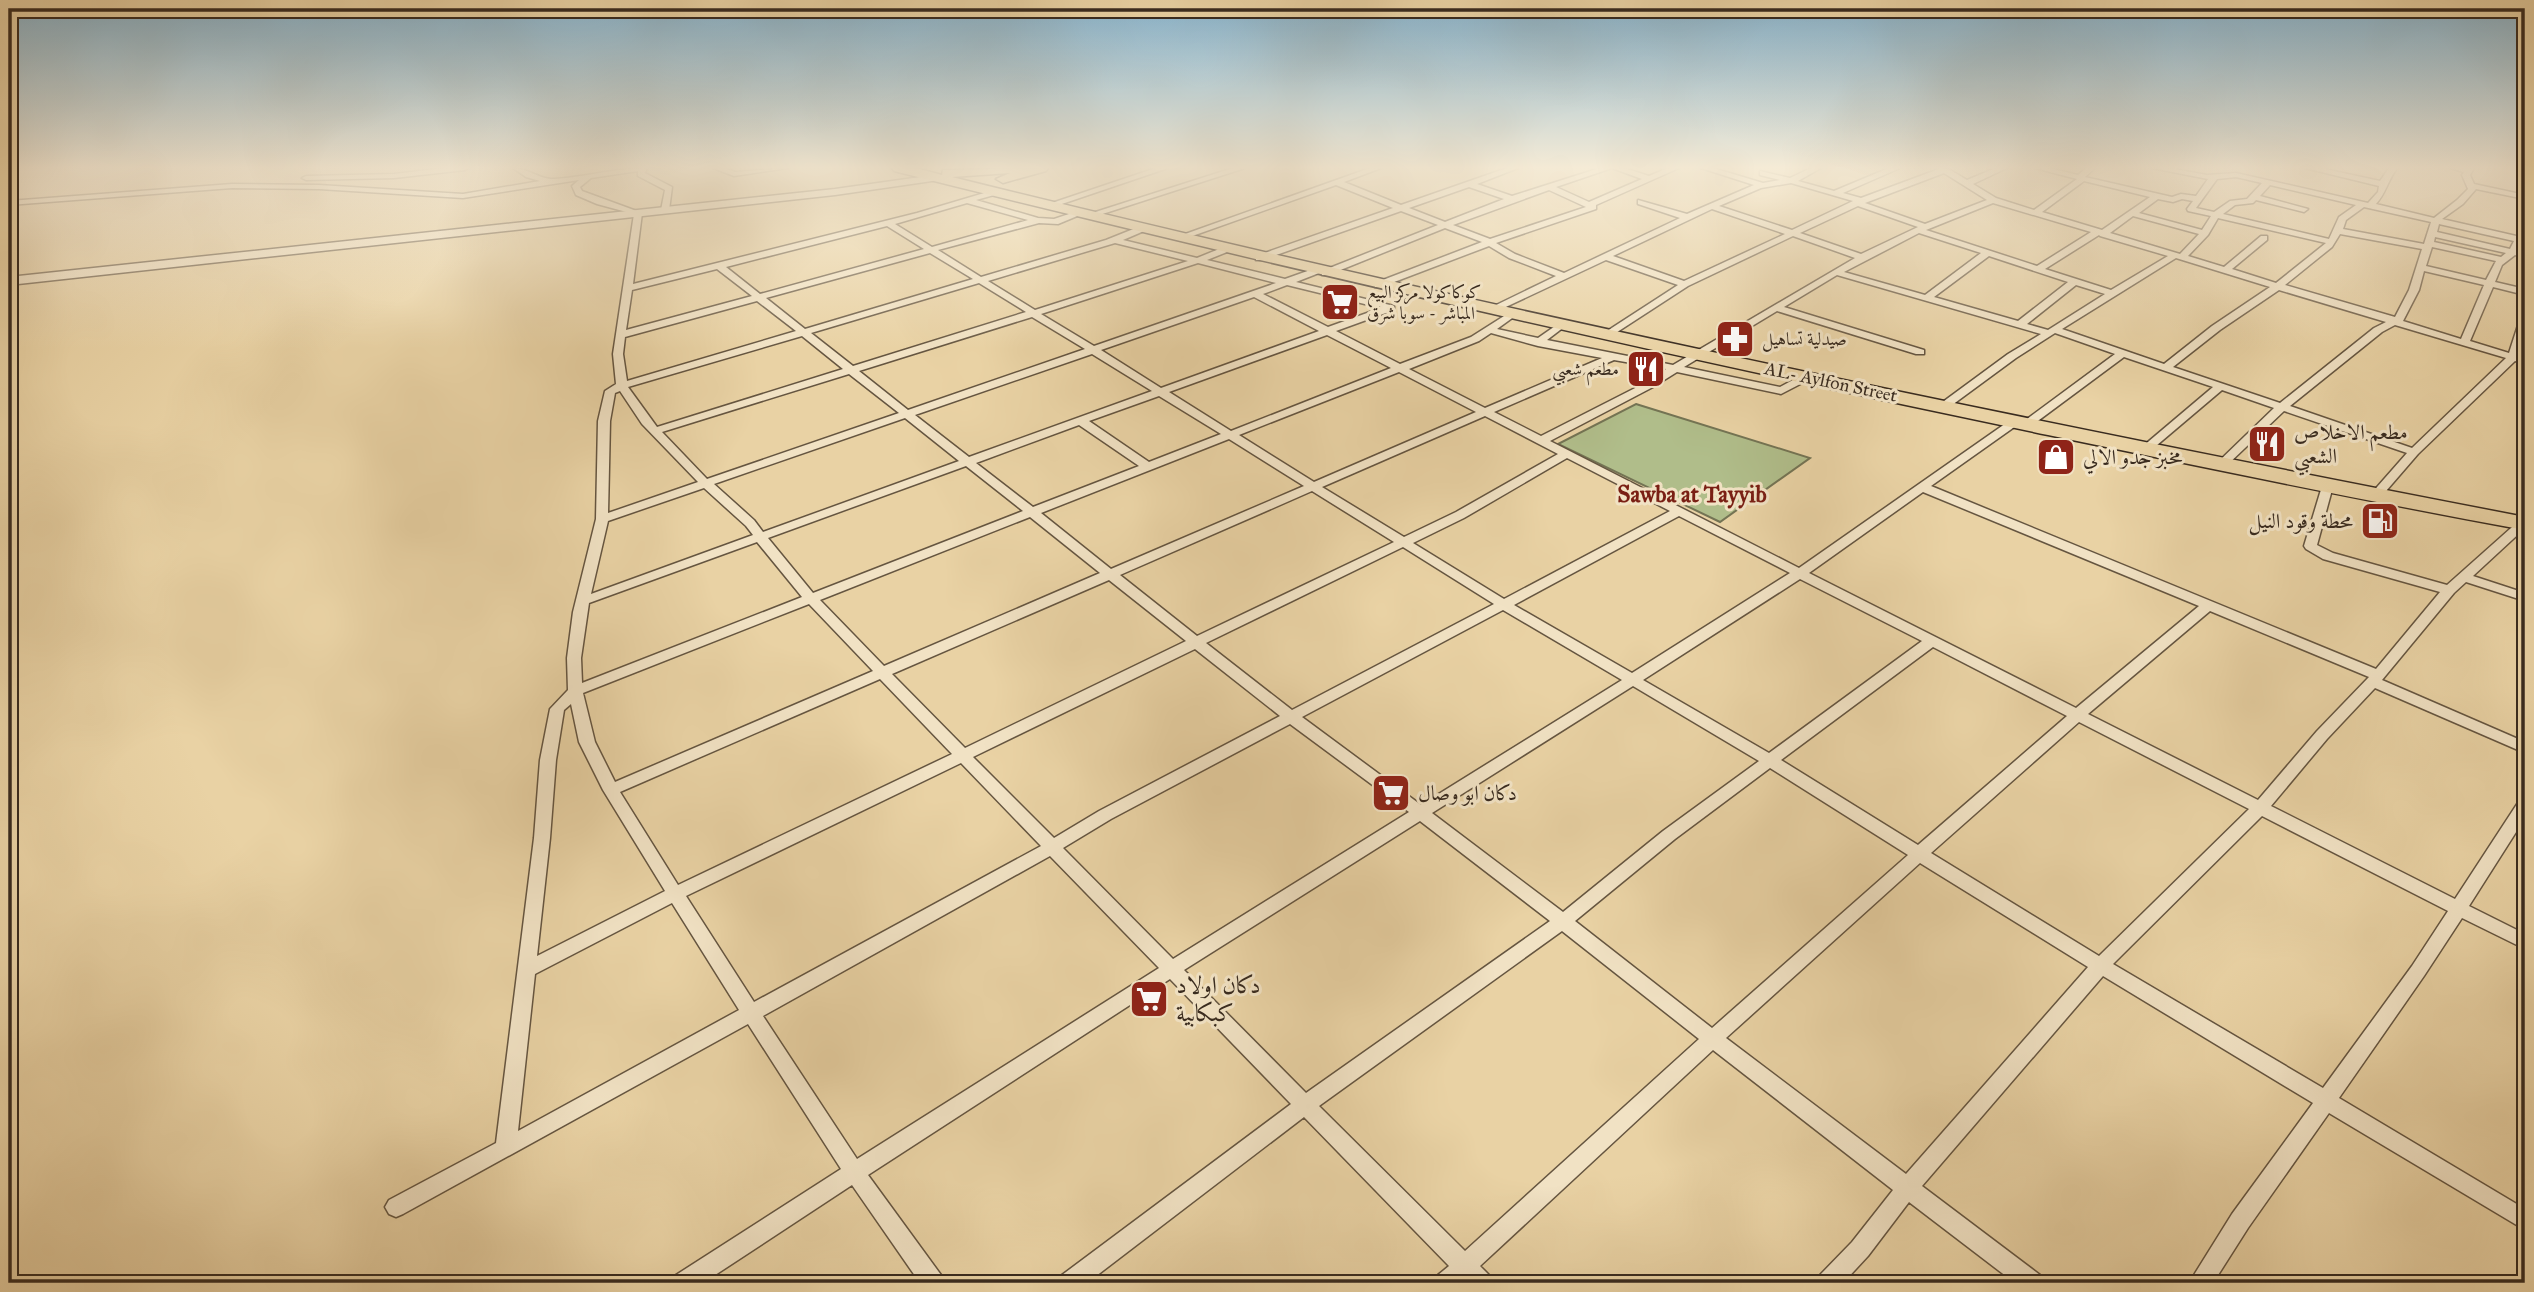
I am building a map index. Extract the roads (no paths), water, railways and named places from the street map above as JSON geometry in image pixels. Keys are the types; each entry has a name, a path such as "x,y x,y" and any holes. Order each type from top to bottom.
{"highway":[{"name":"AL- Aylfon Street","path":"1138,228 1176,237 1224,258 1252,256 1323,277 1381,285 2221,465 2524,524"}],"street":[{"path":"9,281 497,228"},
{"path":"636,228 618,354 622,386 654,431 705,483 750,523 811,599 1481,1283"},
{"path":"629,288 867,228"},
{"path":"897,228 1503,604 1771,761 1920,856 2525,1220"},
{"path":"621,335 933,251 992,228"},
{"path":"1150,249 1201,228"},
{"path":"1252,256 1337,228"},
{"path":"602,519 1288,282 1323,277 1441,228"},
{"path":"1453,228 1489,242 1512,256 1564,276"},
{"path":"1363,300 1381,285 1530,228"},
{"path":"1493,310 1663,228"},
{"path":"1780,228 1862,257"},
{"path":"1608,335 1685,284 1804,228"},
{"path":"2084,228 2525,361"},
{"path":"2037,270 2108,228"},
{"path":"2187,228 2205,233"},
{"path":"1944,406 1991,371 2052,332 2179,256 2208,228"},
{"path":"2276,228 2332,242"},
{"path":"2221,465 2282,407 2378,330 2404,314 2422,268 2433,228"},
{"path":"2465,342 2502,260 2522,241 2470,228"},
{"path":"933,1283 855,1173 752,1013 611,790 587,742 575,691 574,659 583,601 602,519 601,470 606,408 610,391 622,386 1114,240 1141,229"},
{"path":"1540,441 1649,385 1835,272 1921,229 2113,295"},
{"path":"2166,367 2216,328 2279,287 2332,242 2339,231 2525,255"},
{"path":"2226,270 2264,238"},
{"path":"1114,240 1199,260 1224,258"},
{"path":"2429,241 2502,260"},
{"path":"1927,298 1987,253"},
{"path":"1604,256 1685,284"},
{"path":"583,601 1158,390 1391,308 1363,300 1323,277 1288,282 1224,258 1199,260 654,431"},
{"path":"718,265 1291,717 1563,920 1712,1039 2032,1283"},
{"path":"2422,268 2525,292"},
{"path":"1835,272 2122,353 2414,452"},
{"path":"2019,325 2075,281"},
{"path":"1255,294 1798,574 2525,942"},
{"path":"1775,307 1920,352"},
{"path":"506,1148 548,760 557,709 575,691 1475,339 1512,314"},
{"path":"2376,495 2414,452 2513,357 2525,319"},
{"path":"1538,343 1561,324"},
{"path":"1491,330 1538,343 1677,368 1783,391 1806,377"},
{"path":"684,1283 1025,1061 1798,574 2122,353"},
{"path":"611,790 1612,357"},
{"path":"2146,449 2221,386"},
{"path":"1079,420 1150,468"},
{"path":"527,970 677,893 1404,543 1460,515 1566,454"},
{"path":"2327,486 2310,546 2328,556 2449,590"},
{"path":"1922,487 2209,605 2525,748"},
{"path":"396,1207 752,1013 1105,815 1678,512"},
{"path":"1828,1283 1860,1249 1908,1187 2101,965 2260,808 2322,735 2375,679 2449,590 2466,578 2524,524"},
{"path":"2466,578 2525,597"},
{"path":"1446,1283 1712,1039 2078,714 2147,660 2209,605"},
{"path":"1070,1283 1306,1105 1563,920 1670,835 1933,640"},
{"path":"2200,1283 2418,971 2525,805"}],"place":[{"name":"كوكاكولا مركز البيع المباشر - سوبا شرق","path":"1340,302"},
{"name":"صيدلية تساهيل","path":"1735,339"},
{"name":"مطعم شعبي","path":"1646,369"},
{"name":"مطعم الاخلاص الشعبي","path":"2267,444"},
{"name":"مخبز جدو الالي","path":"2056,457"},
{"name":"محطة وقود النيل","path":"2380,521"},
{"name":"دكان ابو وصال","path":"1391,793"},
{"name":"دكان اولاد كبكابية","path":"1149,999"}],"district":[{"name":"Sawba at Tayyib","path":"1692,494"}]}
